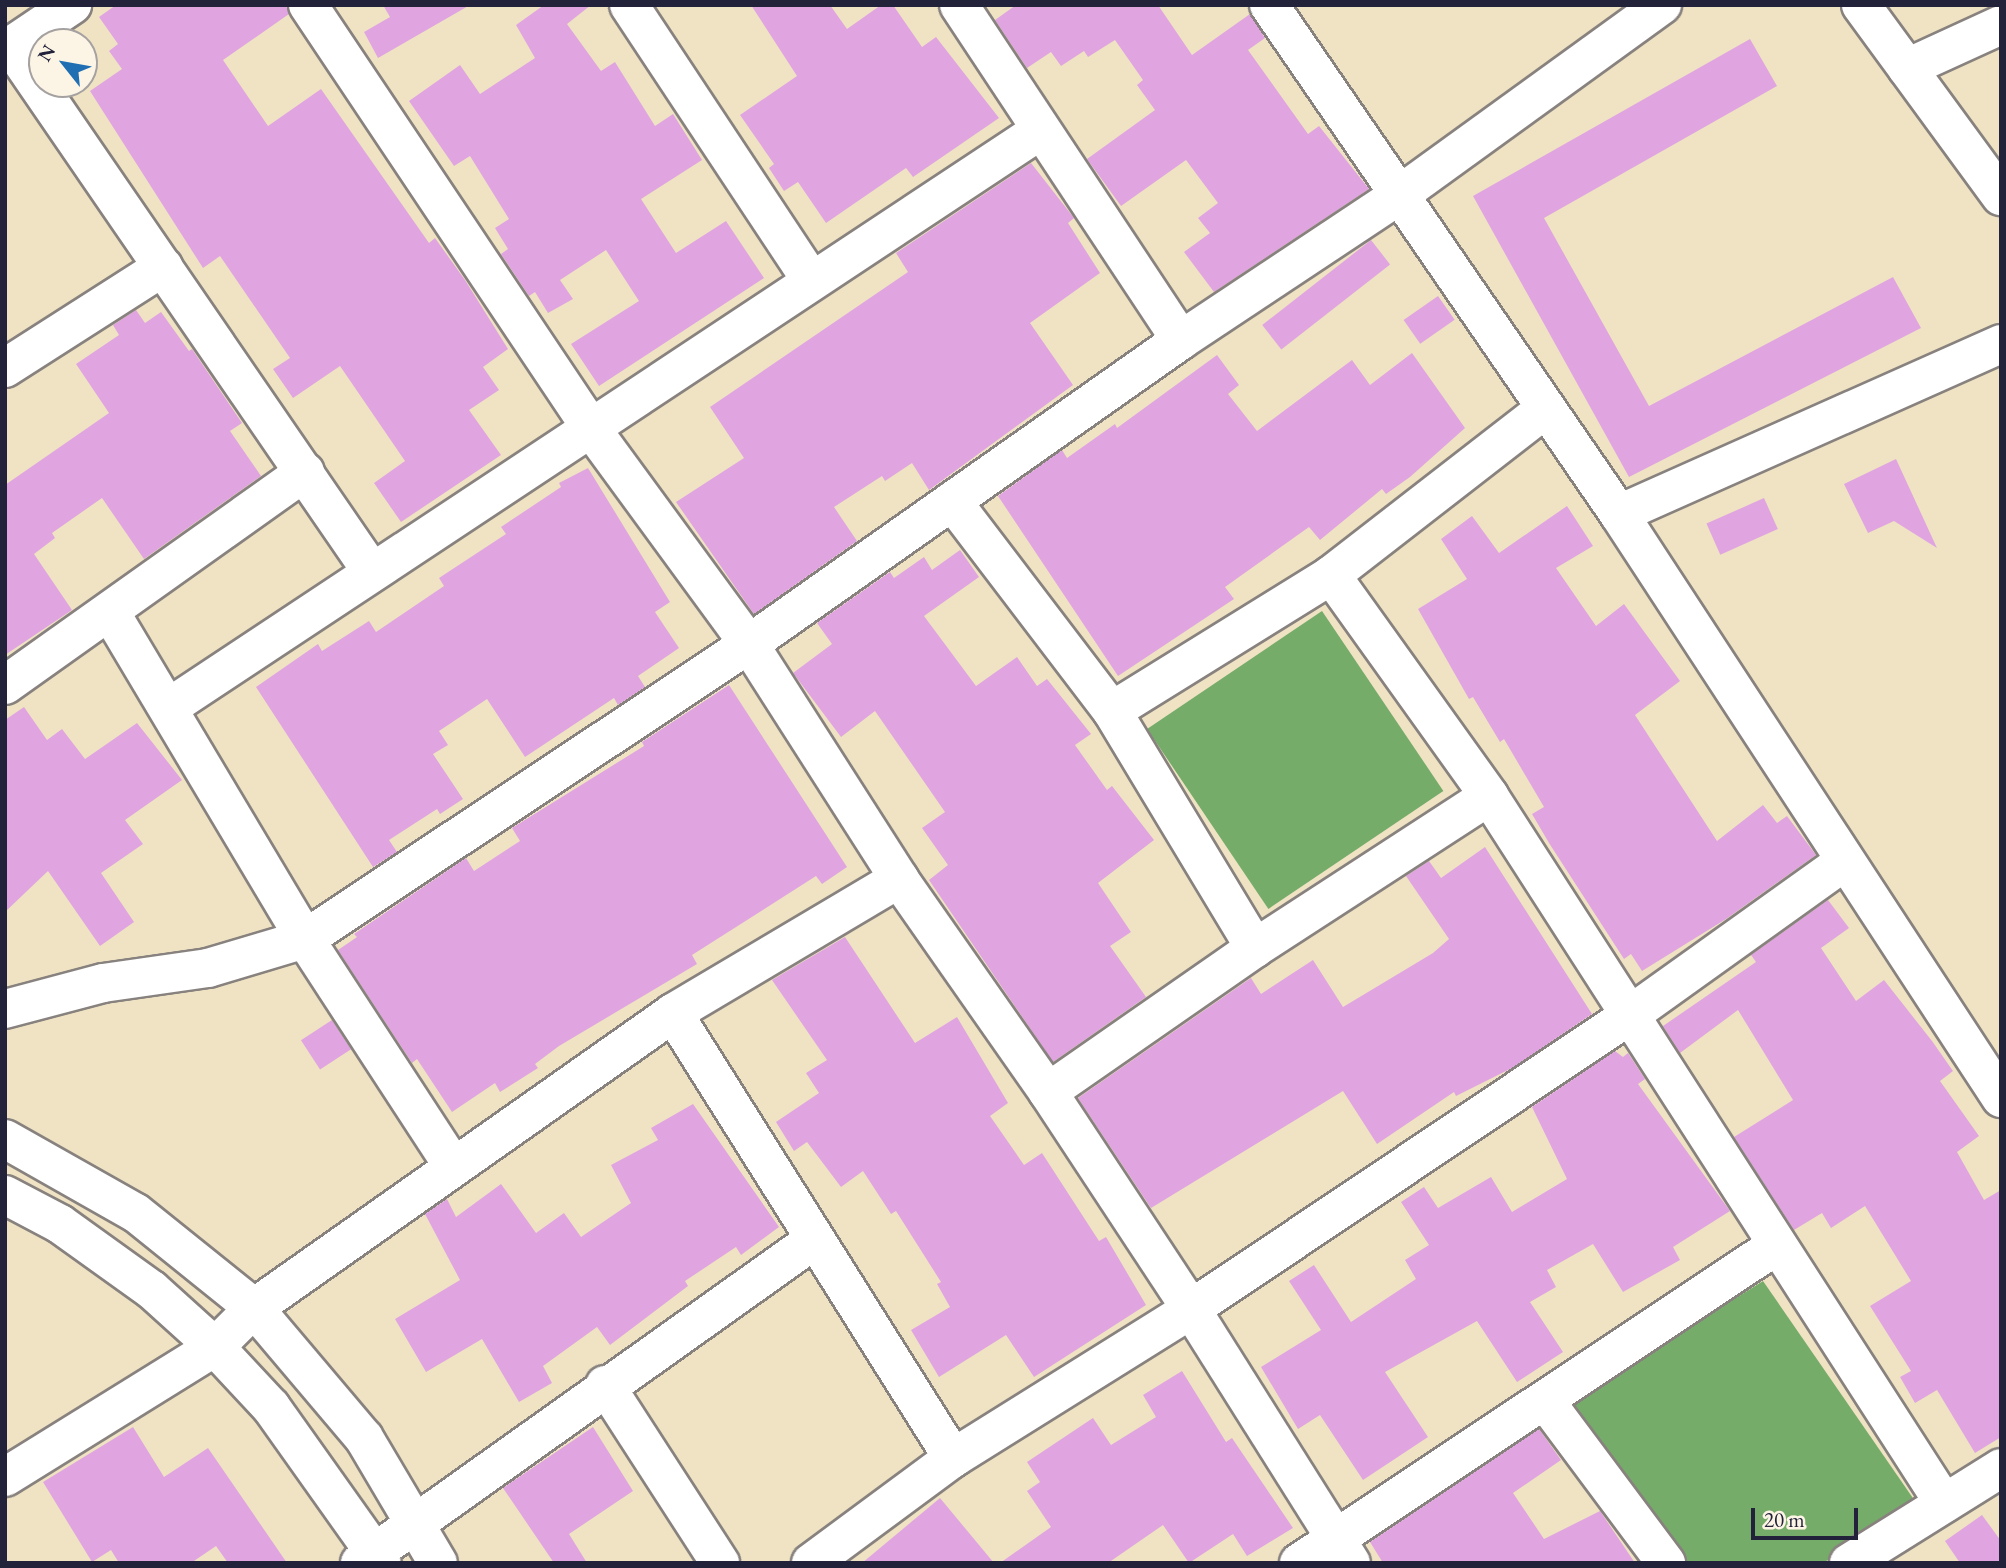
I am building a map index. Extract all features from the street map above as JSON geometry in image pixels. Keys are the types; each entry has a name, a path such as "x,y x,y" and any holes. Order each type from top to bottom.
{"main road":[{"path":"72,5 8,48 163,267 372,572"},
{"path":"308,5 593,431 749,644 898,879 1048,1092 1191,1309 1343,1551"},
{"path":"629,5 811,280"},
{"path":"959,5 1181,340"},
{"path":"1269,5 1402,193 1619,514 1844,862 2001,1098"},
{"path":"5,1009 103,983 208,968 304,939 749,644 1181,340 1402,193 1662,5"},
{"path":"1861,5 2001,197"},
{"path":"1907,68 2001,25"},
{"path":"168,708 372,572 593,431 811,280 1041,130"},
{"path":"5,368 163,267"},
{"path":"1619,514 2001,344"},
{"path":"1112,711 1331,575 1546,408"},
{"path":"5,685 305,472"},
{"path":"952,502 1112,711 1255,948"},
{"path":"1331,575 1489,796 1944,1503"},
{"path":"110,612 304,939 453,1166"},
{"path":"1048,1092 1255,948 1489,796"},
{"path":"811,1563 953,1458 1191,1309 1630,1015 1844,862"},
{"path":"5,1477 215,1347 254,1308 673,1013 898,879"},
{"path":"673,1013 953,1458"},
{"path":"5,1139 136,1213 254,1308 364,1438 438,1563"},
{"path":"5,1195 60,1224 152,1290 215,1347 271,1407 373,1560 604,1385 814,1240"},
{"path":"1299,1563 1343,1551 1546,1402 1777,1245"},
{"path":"604,1385 720,1563"},
{"path":"1546,1402 1666,1563"},
{"path":"1849,1563 2001,1468"}],"green space":[{"path":"1322,611 1443,791 1268,909 1147,729"},
{"path":"1763,1281 1917,1504 1823,1563 1679,1563 1564,1406"}],"building":[{"path":"116,5 286,5 289,14 223,60 268,126 321,89 429,243 435,238 465,280 508,349 483,367 499,390 469,410 501,455 401,522 374,483 405,461 340,366 293,398 273,369 290,358 220,256 203,268 94,98 98,98 98,86 122,69 109,51 118,44 99,17"},
{"path":"383,5 470,5 378,58 364,32 390,17"},
{"path":"544,5 591,5 567,24 601,71 615,62 655,126 673,114 702,160 641,199 676,253 726,221 764,278 599,386 571,344 639,301 606,250 560,280 573,299 548,313 535,292 529,296 501,254 508,249 495,228 509,219 470,156 454,166 409,101 460,65 480,94 535,58 516,25"},
{"path":"751,5 830,5 847,29 881,5 893,5 922,47 936,37 999,118 913,177 906,168 826,223 798,182 784,191 769,168 774,164 740,115 797,76"},
{"path":"1016,5 1158,5 1192,55 1250,14 1265,38 1248,50 1308,134 1319,126 1369,189 1214,292 1184,252 1210,233 1198,218 1218,203 1186,160 1121,206 1087,159 1155,110 1137,85 1143,80 1115,40 1088,57 1084,51 1061,66 1051,52 1027,68 995,20"},
{"path":"1750,39 1777,86 1544,218 1649,406 1893,277 1921,328 1629,477 1473,196"},
{"path":"1031,163 1074,218 1068,223 1100,273 1030,323 1073,385 929,490 912,463 885,481 882,476 834,507 857,541 754,614 676,502 744,458 710,407 908,272 896,253"},
{"path":"1371,240 1390,264 1281,349 1262,325"},
{"path":"1438,296 1455,320 1420,344 1404,320"},
{"path":"136,310 145,323 161,312 189,351 192,349 242,423 230,431 261,476 144,559 102,498 52,533 55,538 34,554 72,610 5,655 5,485 109,413 76,364 119,335 113,325"},
{"path":"1412,353 1465,428 1410,477 1386,494 1382,489 1320,540 1309,527 1225,587 1234,599 1118,676 998,496 1062,450 1067,458 1115,424 1117,428 1217,355 1239,385 1228,394 1257,431 1352,360 1370,385"},
{"path":"1896,459 1937,548 1894,521 1868,533 1844,484"},
{"path":"588,468 670,602 655,612 679,648 638,676 645,687 618,705 614,698 525,757 487,699 439,731 448,745 433,754 463,799 440,814 437,809 389,840 397,852 373,867 256,687 318,644 322,651 369,621 376,632 444,586 439,578 506,534 501,527 561,487 559,483"},
{"path":"1764,498 1778,529 1720,555 1706,524"},
{"path":"1567,506 1593,546 1556,568 1596,626 1624,604 1680,681 1635,715 1717,841 1763,805 1777,823 1787,816 1816,855 1726,919 1642,971 1631,954 1624,959 1549,843 1532,814 1544,807 1504,739 1500,742 1473,697 1469,699 1418,609 1467,579 1441,539 1472,516 1499,553"},
{"path":"960,550 979,577 924,616 976,686 1017,657 1037,686 1047,679 1091,734 1075,745 1107,790 1112,786 1154,840 1098,883 1131,932 1110,946 1146,997 1053,1062 929,880 948,865 922,828 945,812 875,711 841,737 793,673 832,644 817,623 890,572 894,578 924,557 932,570"},
{"path":"729,685 847,867 822,884 816,876 692,955 697,964 559,1046 535,1064 538,1068 500,1092 495,1083 452,1112 417,1059 412,1063 338,950 357,937 354,934 466,858 474,871 520,841 512,828 644,746 642,742"},
{"path":"24,707 47,740 62,729 85,759 137,723 182,780 125,820 143,844 101,873 134,922 100,946 48,871 5,912 5,720"},
{"path":"1485,847 1592,1014 1512,1068 1456,1096 1454,1092 1377,1144 1343,1091 1151,1208 1078,1098 1251,978 1261,994 1313,960 1343,1007 1433,953 1449,939 1406,876 1429,861 1441,878"},
{"path":"1828,900 1849,928 1821,948 1856,1001 1884,980 1932,1041 1953,1071 1940,1081 1979,1136 1957,1152 1984,1200 2001,1190 2001,1437 1975,1453 1937,1390 1915,1403 1900,1377 1911,1371 1870,1306 1911,1281 1865,1206 1831,1228 1822,1213 1794,1230 1734,1137 1793,1100 1738,1010 1680,1053 1663,1026 1756,962 1751,955"},
{"path":"845,937 915,1043 957,1017 1008,1103 990,1116 1024,1165 1042,1153 1099,1241 1106,1237 1146,1305 1034,1377 1006,1335 939,1377 911,1330 950,1307 937,1284 941,1282 896,1211 891,1214 863,1171 841,1187 807,1142 794,1151 776,1122 819,1093 806,1073 827,1060 772,980"},
{"path":"332,1020 351,1049 320,1070 301,1040"},
{"path":"1615,1051 1623,1057 1628,1053 1645,1079 1638,1084 1730,1211 1673,1247 1680,1260 1623,1292 1593,1244 1547,1270 1556,1287 1530,1302 1563,1352 1517,1382 1477,1321 1385,1372 1428,1437 1363,1480 1320,1415 1298,1429 1261,1367 1321,1330 1289,1281 1314,1265 1351,1322 1416,1279 1405,1260 1429,1245 1401,1202 1424,1187 1438,1208 1491,1177 1512,1212 1567,1179 1532,1107"},
{"path":"693,1104 779,1227 741,1255 736,1247 685,1281 688,1286 610,1345 597,1327 543,1366 552,1383 519,1402 482,1339 426,1372 395,1319 460,1280 425,1214 447,1199 456,1217 501,1184 536,1233 564,1213 581,1237 631,1203 611,1165 658,1140 651,1128"},
{"path":"1182,1371 1226,1442 1232,1438 1293,1528 1247,1556 1233,1534 1189,1563 1163,1525 1108,1563 1000,1563 1051,1527 1027,1491 1040,1482 1027,1462 1093,1418 1111,1445 1156,1417 1143,1395"},
{"path":"133,1427 164,1477 208,1448 287,1563 228,1563 216,1546 191,1563 119,1563 111,1550 92,1562 43,1482"},
{"path":"593,1427 633,1491 569,1534 587,1563 554,1563 503,1488"},
{"path":"1539,1429 1561,1460 1513,1493 1544,1539 1600,1511 1635,1563 1383,1563 1370,1542"},
{"path":"940,1498 994,1563 862,1563"},
{"path":"1982,1515 2001,1541 2001,1563 1960,1563 1945,1541"}]}
